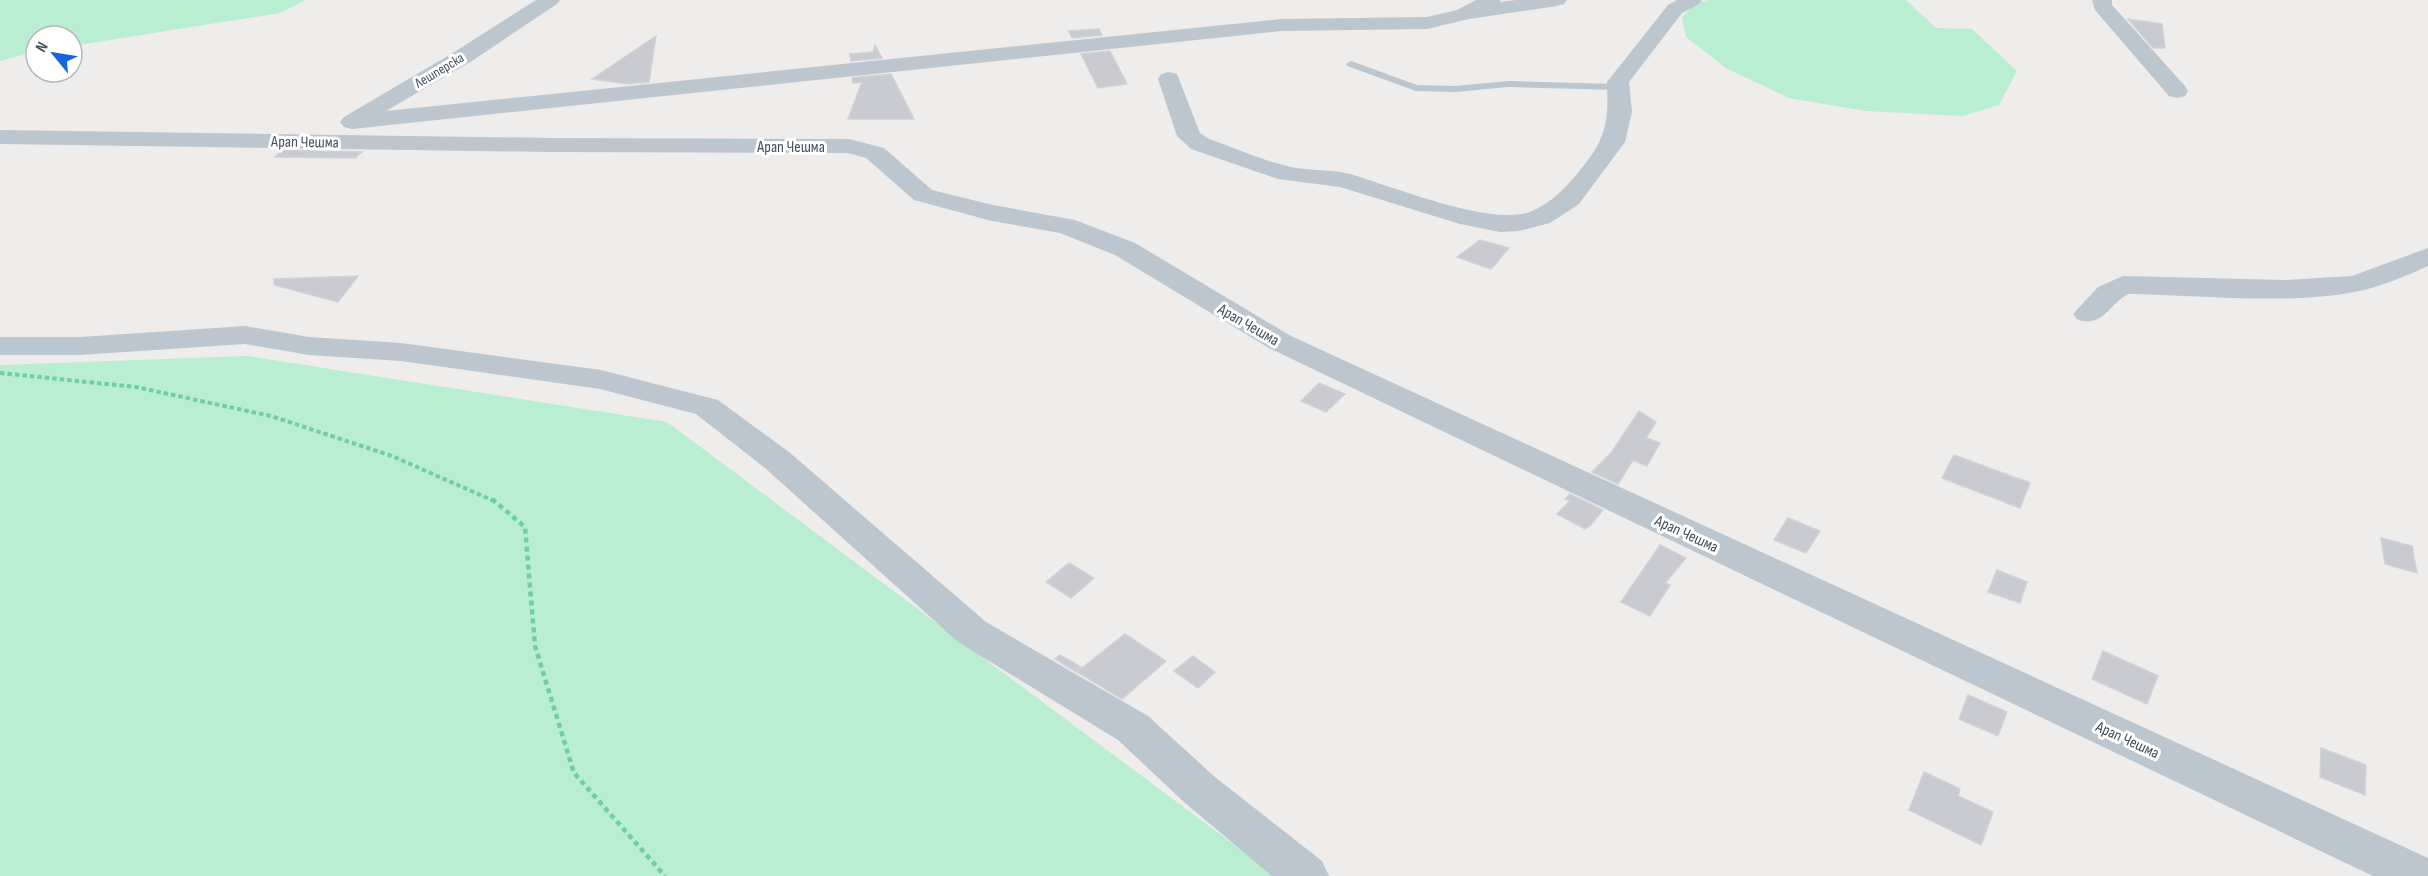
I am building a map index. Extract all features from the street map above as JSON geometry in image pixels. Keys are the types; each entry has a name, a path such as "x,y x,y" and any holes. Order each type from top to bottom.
{"street":[{"name":"Лешперска","path":"340,132 550,0"},
{"path":"1464,14 1491,0"},
{"path":"340,132 1281,25 1427,23 1464,14 1557,0"},
{"path":"1169,79 1189,136 1200,144 1287,174 1342,180 1469,218 1500,224 1519,223 1541,217 1570,199 1613,142 1620,112 1618,82 1675,9 1692,0"},
{"path":"2102,0 2102,6 2177,91"},
{"name":"Арап Чешма","path":"0,137 340,132 552,145 849,146 875,153 923,195 992,213 1066,226 1125,249 1280,342 2420,876"},
{"path":"2088,314 2108,293 2123,285 2286,289 2353,284 2382,276 2428,256"},
{"path":"0,346 80,346 244,335 309,346 401,352 601,380 707,407 777,460 972,632 1133,728 1200,790 1306,876"}],"lane":[{"path":"1351,64 1416,88 1455,89 1509,84 1617,87"}],"path":[{"path":"0,373 136,387 271,416 392,456 493,500 525,526 535,646 574,773 665,876"}],"green space":[{"path":"0,0 305,0 280,13 84,44 84,24 24,24 24,54 0,61"},
{"path":"1708,0 1906,0 1936,28 1972,29 2017,71 1999,105 1963,116 1865,111 1789,98 1726,68 1686,37 1682,17 1695,4"},
{"path":"247,356 667,422 1276,876 0,876 0,365"}],"building":[{"path":"2128,19 2162,24 2165,48 2153,48"},
{"path":"1099,29 1102,35 1072,38 1069,31"},
{"path":"656,36 649,82 628,84 592,79"},
{"path":"875,45 882,58 851,61 850,54 873,52"},
{"path":"1110,51 1127,84 1098,88 1081,54"},
{"path":"891,74 914,119 848,119 862,82 853,83 852,78"},
{"path":"282,150 362,152 355,158 275,157"},
{"path":"1480,240 1509,248 1491,269 1457,257"},
{"path":"358,276 338,302 274,285 274,279"},
{"path":"1319,383 1345,394 1326,412 1301,401"},
{"path":"1639,411 1656,422 1646,438 1660,443 1647,466 1633,460 1618,484 1592,472 1611,453"},
{"path":"1954,455 2030,483 2020,508 1942,478"},
{"path":"1570,494 1603,510 1585,529 1557,514 1570,501 1565,499"},
{"path":"1788,518 1820,531 1806,553 1774,540"},
{"path":"2381,538 2412,546 2417,573 2385,564"},
{"path":"1660,545 1686,558 1665,583 1670,585 1650,616 1621,602"},
{"path":"1069,563 1094,578 1071,598 1046,582"},
{"path":"1997,570 2027,582 2020,603 1988,592"},
{"path":"1125,634 1166,661 1122,699 1077,672"},
{"path":"2103,651 2158,676 2147,704 2092,679"},
{"path":"1060,655 1081,667 1076,672 1055,659"},
{"path":"1193,656 1215,672 1198,688 1174,671"},
{"path":"1968,695 2007,712 1998,736 1959,719"},
{"path":"2321,748 2366,765 2365,795 2320,777"},
{"path":"1924,772 1960,789 1958,796 1993,812 1981,845 1909,810"}]}
